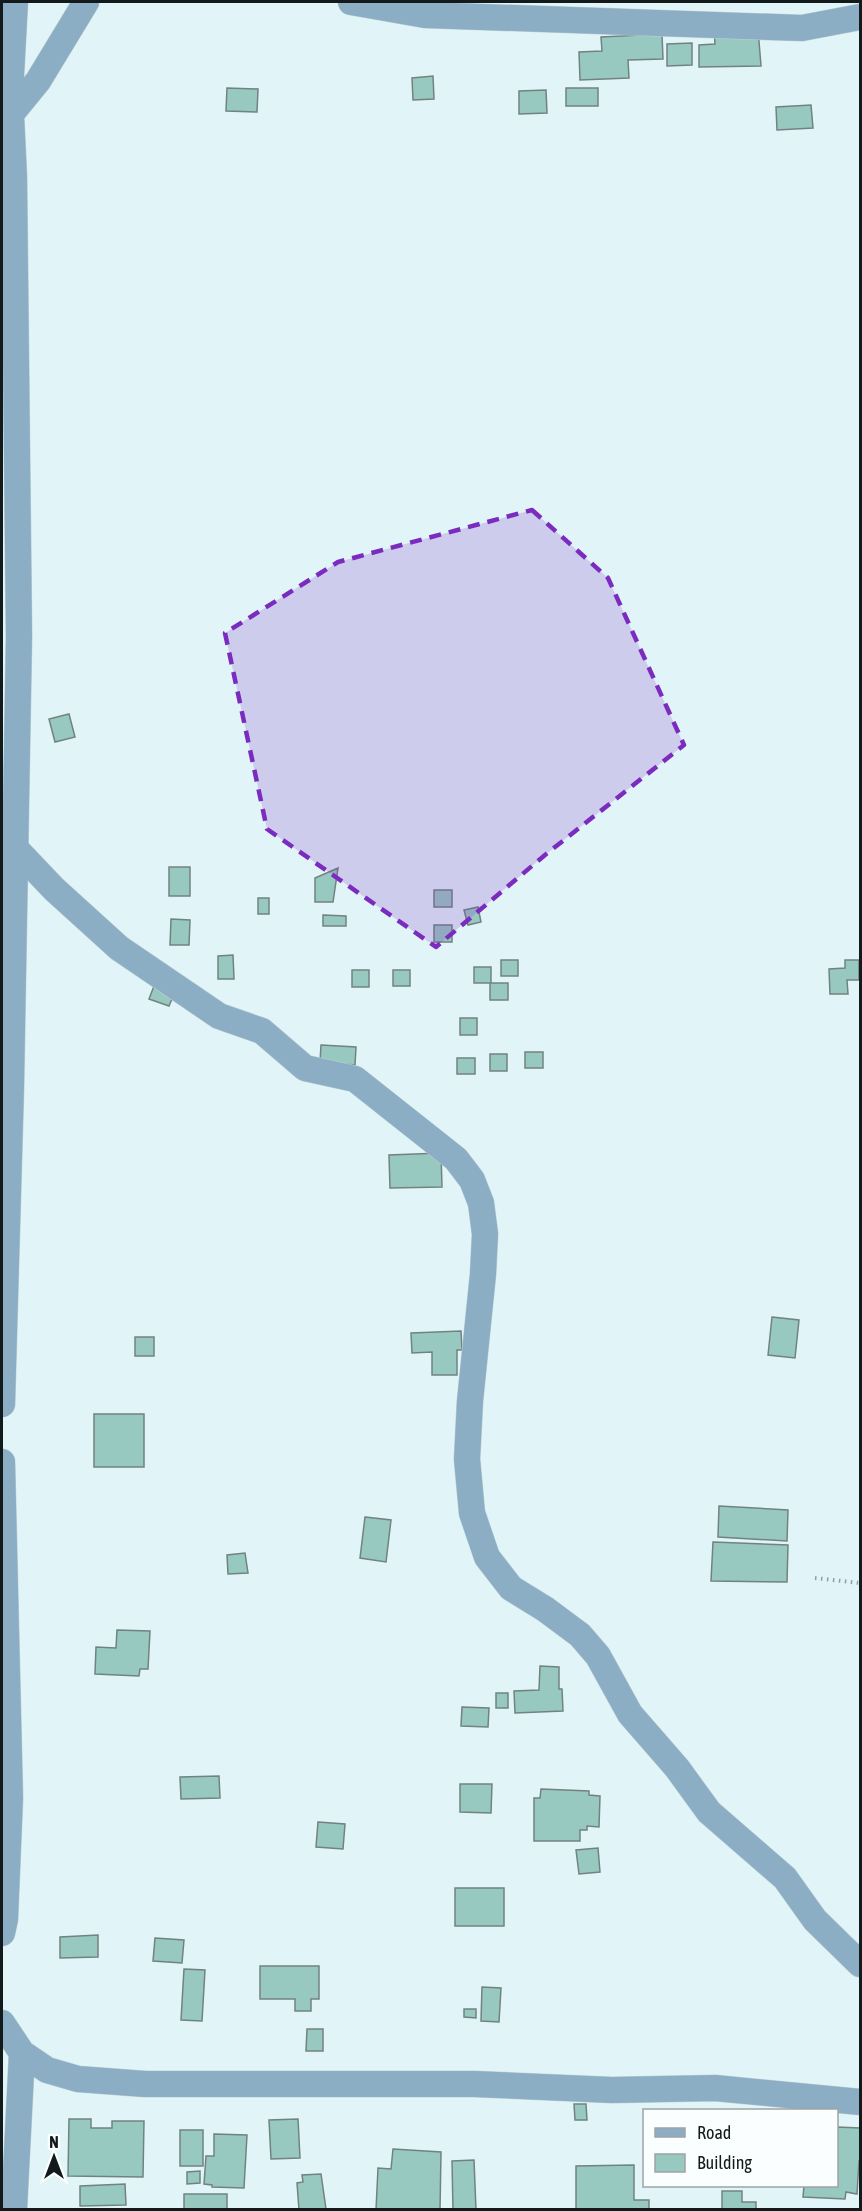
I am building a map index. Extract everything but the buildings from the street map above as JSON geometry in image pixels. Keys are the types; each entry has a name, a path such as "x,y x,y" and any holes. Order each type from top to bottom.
{"street":[{"path":"2,1404 6,1086 20,636 14,177 7,100 15,2"},
{"path":"7,100 38,81 86,2"},
{"path":"351,2 425,15 802,28 861,17"},
{"path":"15,848 54,889 118,948 219,1016 262,1031 305,1068 355,1079 456,1159 472,1180 481,1203 485,1234 467,1459 472,1513 487,1557 510,1588 545,1609 580,1635 598,1656 630,1714 676,1768 709,1812 785,1878 815,1920 861,1964"},
{"path":"2,1462 10,1798 5,1919 2,1933"},
{"path":"2,2023 22,2053 47,2070 78,2079 145,2084 474,2084 612,2090 715,2088 861,2102"},
{"path":"14,2210 22,2053"}],"path":[{"path":"815,1578 861,1583"}],"highlighted area":[{"path":"532,510 608,578 684,745 545,855 436,947 267,829 225,633 338,562"}]}
